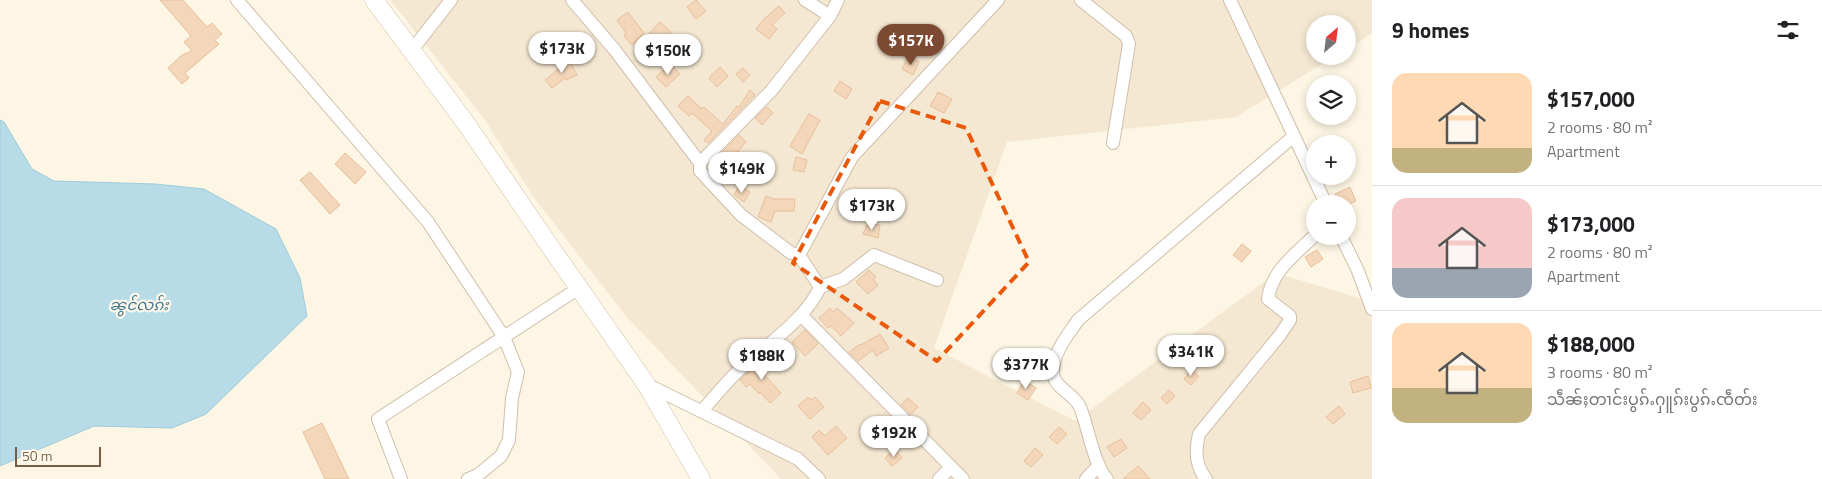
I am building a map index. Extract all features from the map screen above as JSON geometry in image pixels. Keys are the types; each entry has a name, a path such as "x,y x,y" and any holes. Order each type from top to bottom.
{"main road":[{"path":"374,0 465,122 646,384 701,479"}],"street":[{"path":"237,0 428,222 504,337 518,372 512,398 508,440 501,456 478,475 468,479"},
{"path":"412,50 451,0"},
{"path":"572,0 614,49 700,163 700,171 741,215 791,253 799,255 820,287"},
{"path":"805,0 830,16"},
{"path":"700,163 771,91 830,16 838,0"},
{"path":"799,255 852,157 998,0"},
{"path":"1082,0 1126,36 1129,44 1112,143"},
{"path":"1230,0 1322,195"},
{"path":"1107,479 1099,465 1079,405 1054,380 1053,370 1060,346 1078,320 1294,136"},
{"path":"1206,479 1200,471 1197,458 1198,434 1280,335 1290,320 1290,316 1270,302 1268,295 1274,280 1282,268 1306,244"},
{"path":"1345,245 1358,271 1372,309"},
{"path":"820,287 843,279 874,255 937,280"},
{"path":"702,411 736,373 801,315 816,298 820,287"},
{"path":"401,479 378,419 580,288"},
{"path":"801,315 963,479"},
{"path":"646,384 798,460 819,479"},
{"path":"1086,479 1099,465"},
{"path":"939,479 951,467"}],"highlighted area":[{"path":"880,101 966,128 1029,262 937,361 793,263"}],"shaded area":[{"path":"390,0 1372,0 1372,33 1356,44 1356,15 1306,15 1306,65 1320,65 1236,117 1007,142 934,348 1075,421 1276,273 1372,302 1372,479 781,479 625,315 532,195 485,120"}],"water":[{"name":"ၼွင်လၵ်း","path":"0,120 4,122 32,169 54,181 155,184 204,189 276,229 300,278 307,316 206,414 172,428 94,426 0,466"}],"building":[{"path":"160,0 183,0 207,27 212,23 222,34 215,40 219,44 185,73 189,78 182,84 168,68 182,55 192,51 184,42 191,36"},
{"path":"696,0 706,11 696,19 687,7"},
{"path":"779,6 785,13 772,25 777,29 769,39 756,29"},
{"path":"628,12 644,33 632,45 624,36 626,33 617,20"},
{"path":"660,22 671,32 660,44 649,34"},
{"path":"908,57 919,62 913,75 902,69"},
{"path":"569,60 577,75 566,80 565,78 552,88 545,80 560,68 559,66"},
{"path":"670,64 680,74 666,87 656,77"},
{"path":"720,67 728,76 717,87 709,78"},
{"path":"743,68 750,75 743,82 736,74"},
{"path":"840,81 852,89 846,99 834,91"},
{"path":"750,90 755,95 708,143 704,140 712,131 692,113 689,116 678,106 688,96 723,124 737,106 739,107"},
{"path":"938,92 952,99 944,113 930,106"},
{"path":"767,107 773,113 762,125 755,118"},
{"path":"809,114 820,120 802,154 790,146"},
{"path":"739,135 746,142 736,154 738,155 731,164 720,154"},
{"path":"345,153 366,172 355,184 335,164"},
{"path":"796,157 807,160 804,172 793,170"},
{"path":"310,172 340,205 330,214 300,180"},
{"path":"739,186 750,192 744,202 734,195"},
{"path":"1350,187 1353,195 1335,195"},
{"path":"766,196 774,199 795,199 794,211 775,211 771,222 758,217"},
{"path":"871,224 880,225 878,238 863,234 867,225 871,226"},
{"path":"1242,244 1251,251 1242,262 1233,255"},
{"path":"1317,250 1323,259 1311,267 1305,257"},
{"path":"869,270 876,277 873,279 878,285 868,294 856,282"},
{"path":"830,308 833,312 837,308 854,323 841,336 831,326 828,328 819,318"},
{"path":"805,330 818,344 805,356 792,342"},
{"path":"880,334 889,348 876,356 873,350 858,361 849,352 860,344"},
{"path":"767,357 773,363 763,373 781,393 770,403 750,384 746,387 740,380"},
{"path":"1191,370 1199,376 1191,385 1184,379"},
{"path":"1368,376 1371,388 1353,393 1350,382"},
{"path":"1024,380 1036,388 1028,400 1017,393"},
{"path":"1169,390 1175,396 1167,404 1161,398"},
{"path":"808,397 811,400 815,397 824,407 810,419 798,406"},
{"path":"908,398 918,407 911,414 901,405"},
{"path":"1143,402 1151,410 1141,420 1133,413"},
{"path":"1339,406 1345,414 1333,424 1326,417"},
{"path":"322,423 349,479 325,479 303,432"},
{"path":"836,426 847,438 828,455 812,437 819,430 825,436"},
{"path":"1059,427 1067,434 1057,444 1049,437"},
{"path":"1121,439 1127,448 1114,457 1107,447"},
{"path":"1035,448 1043,455 1031,467 1024,461"},
{"path":"895,449 902,458 892,466 885,458"},
{"path":"1138,466 1150,479 1123,479"}]}
